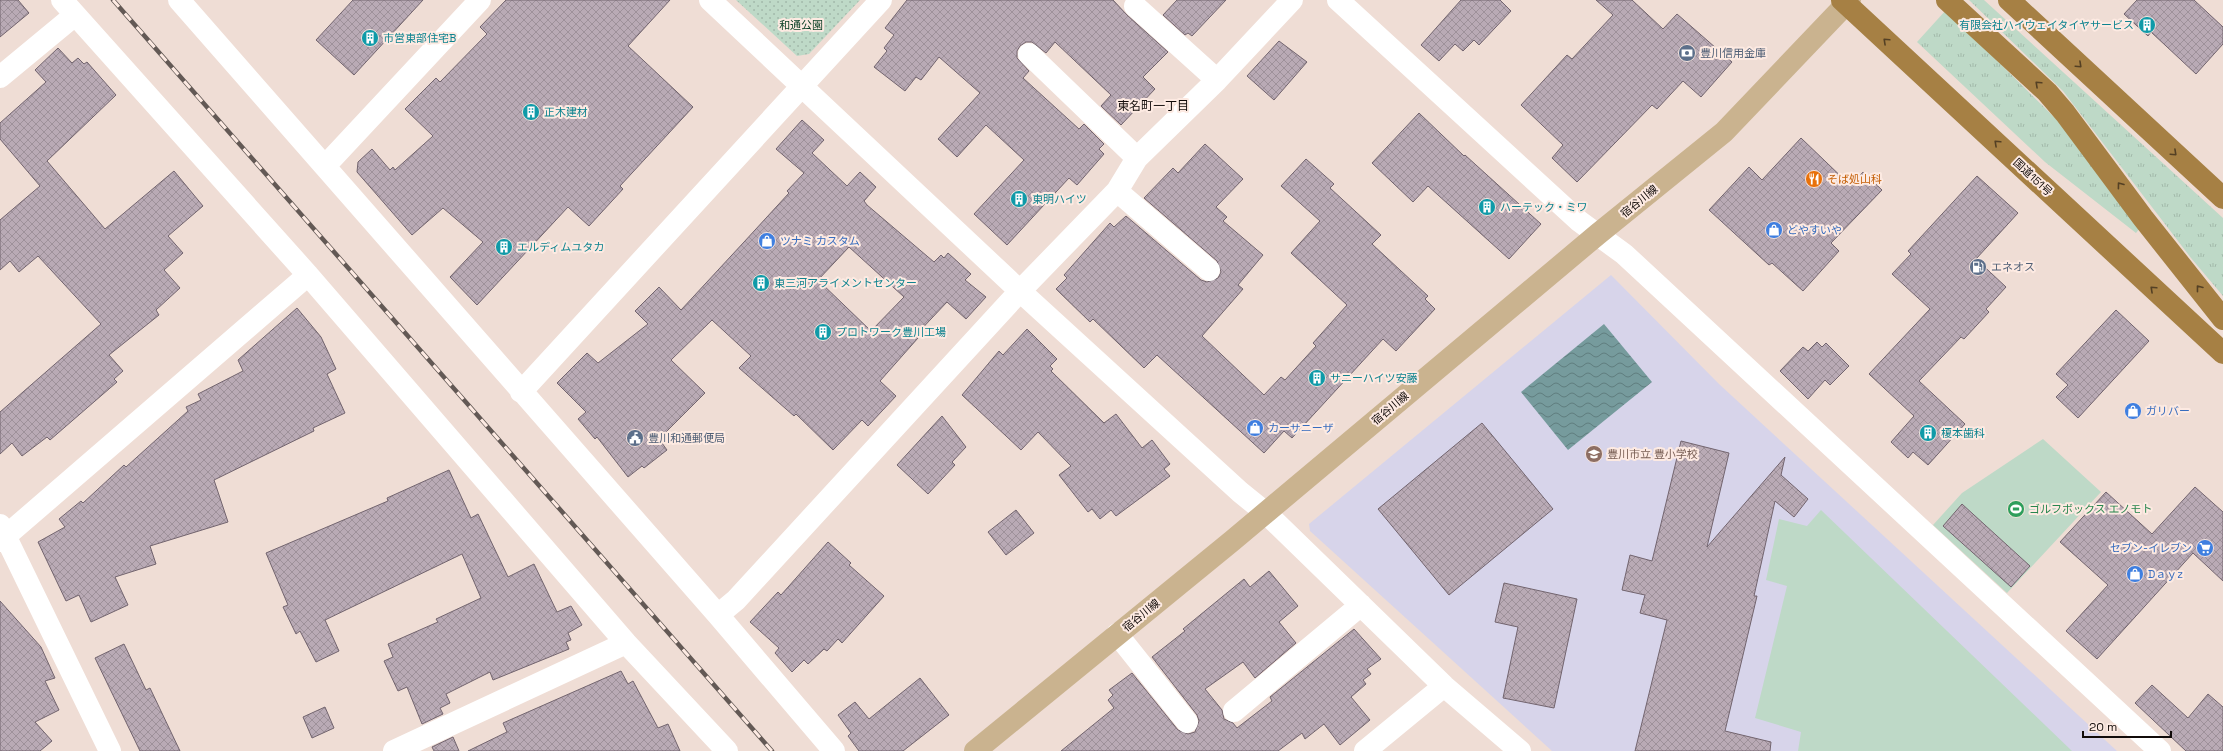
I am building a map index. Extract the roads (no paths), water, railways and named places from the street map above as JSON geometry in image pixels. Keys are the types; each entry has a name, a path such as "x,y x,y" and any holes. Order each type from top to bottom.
{"highway":[{"path":"1947,0 2047,92 2065,113 2143,218 2223,319"},
{"path":"2009,0 2223,198"},
{"name":"国道151号","path":"1847,1 2223,353"}],"main road":[{"name":"宿谷川線","path":"975,751 1266,513 1598,234 1724,132 1847,1"}],"street":[{"path":"179,0 718,615 834,751"},
{"path":"324,166 480,0"},
{"path":"710,0 1020,291 1240,492 1266,513 1444,686 1520,751"},
{"path":"521,392 881,0"},
{"path":"718,615 736,600 1020,291 1118,191 1137,158 1217,80 1292,0"},
{"path":"1338,0 1493,144 1579,221 1624,254 2160,751"},
{"path":"1135,6 1217,80"},
{"path":"0,77 69,8 308,275 626,643 727,751"},
{"path":"1029,54 1137,158"},
{"path":"1118,191 1209,270"},
{"path":"110,751 2,534 308,275"},
{"path":"1234,710 1361,605"},
{"path":"1117,634 1187,722"},
{"path":"394,751 626,643"},
{"path":"1365,751 1444,686"}],"water":[{"path":"1604,324 1652,382 1568,450 1521,392"}],"railway":[{"path":"113,0 772,751"}],"place":[{"name":"有限会社ハイウェイタイヤサービス","path":"2147,25"},
{"name":"市営東部住宅B","path":"370,38"},
{"name":"豊川信用金庫","path":"1687,53"},
{"name":"正木建材","path":"531,112"},
{"name":"そば処山科","path":"1814,179"},
{"name":"東明ハイツ","path":"1019,199"},
{"name":"ハーテック・ミワ","path":"1487,207"},
{"name":"どやすいや","path":"1774,230"},
{"name":"ツナミ カスタム","path":"767,241"},
{"name":"エルディムユタカ","path":"504,247"},
{"name":"エネオス","path":"1978,267"},
{"name":"東三河アライメントセンター","path":"761,283"},
{"name":"プロトワーク豊川工場","path":"823,332"},
{"name":"サニーハイツ安藤","path":"1317,378"},
{"name":"ガリバー","path":"2133,411"},
{"name":"カーサニーザ","path":"1255,428"},
{"name":"榎本歯科","path":"1928,433"},
{"name":"豊川和通郵便局","path":"635,438"},
{"name":"豊川市立 豊小学校","path":"1594,454"},
{"name":"ゴルフボックス エノモト","path":"2016,509"},
{"name":"セブン-イレブン","path":"2205,548"},
{"name":"Dａｙz","path":"2135,574"}],"district":[{"name":"東名町一丁目","path":"1153,106"}],"park label":[{"name":"和通公園","path":"801,25"}]}
